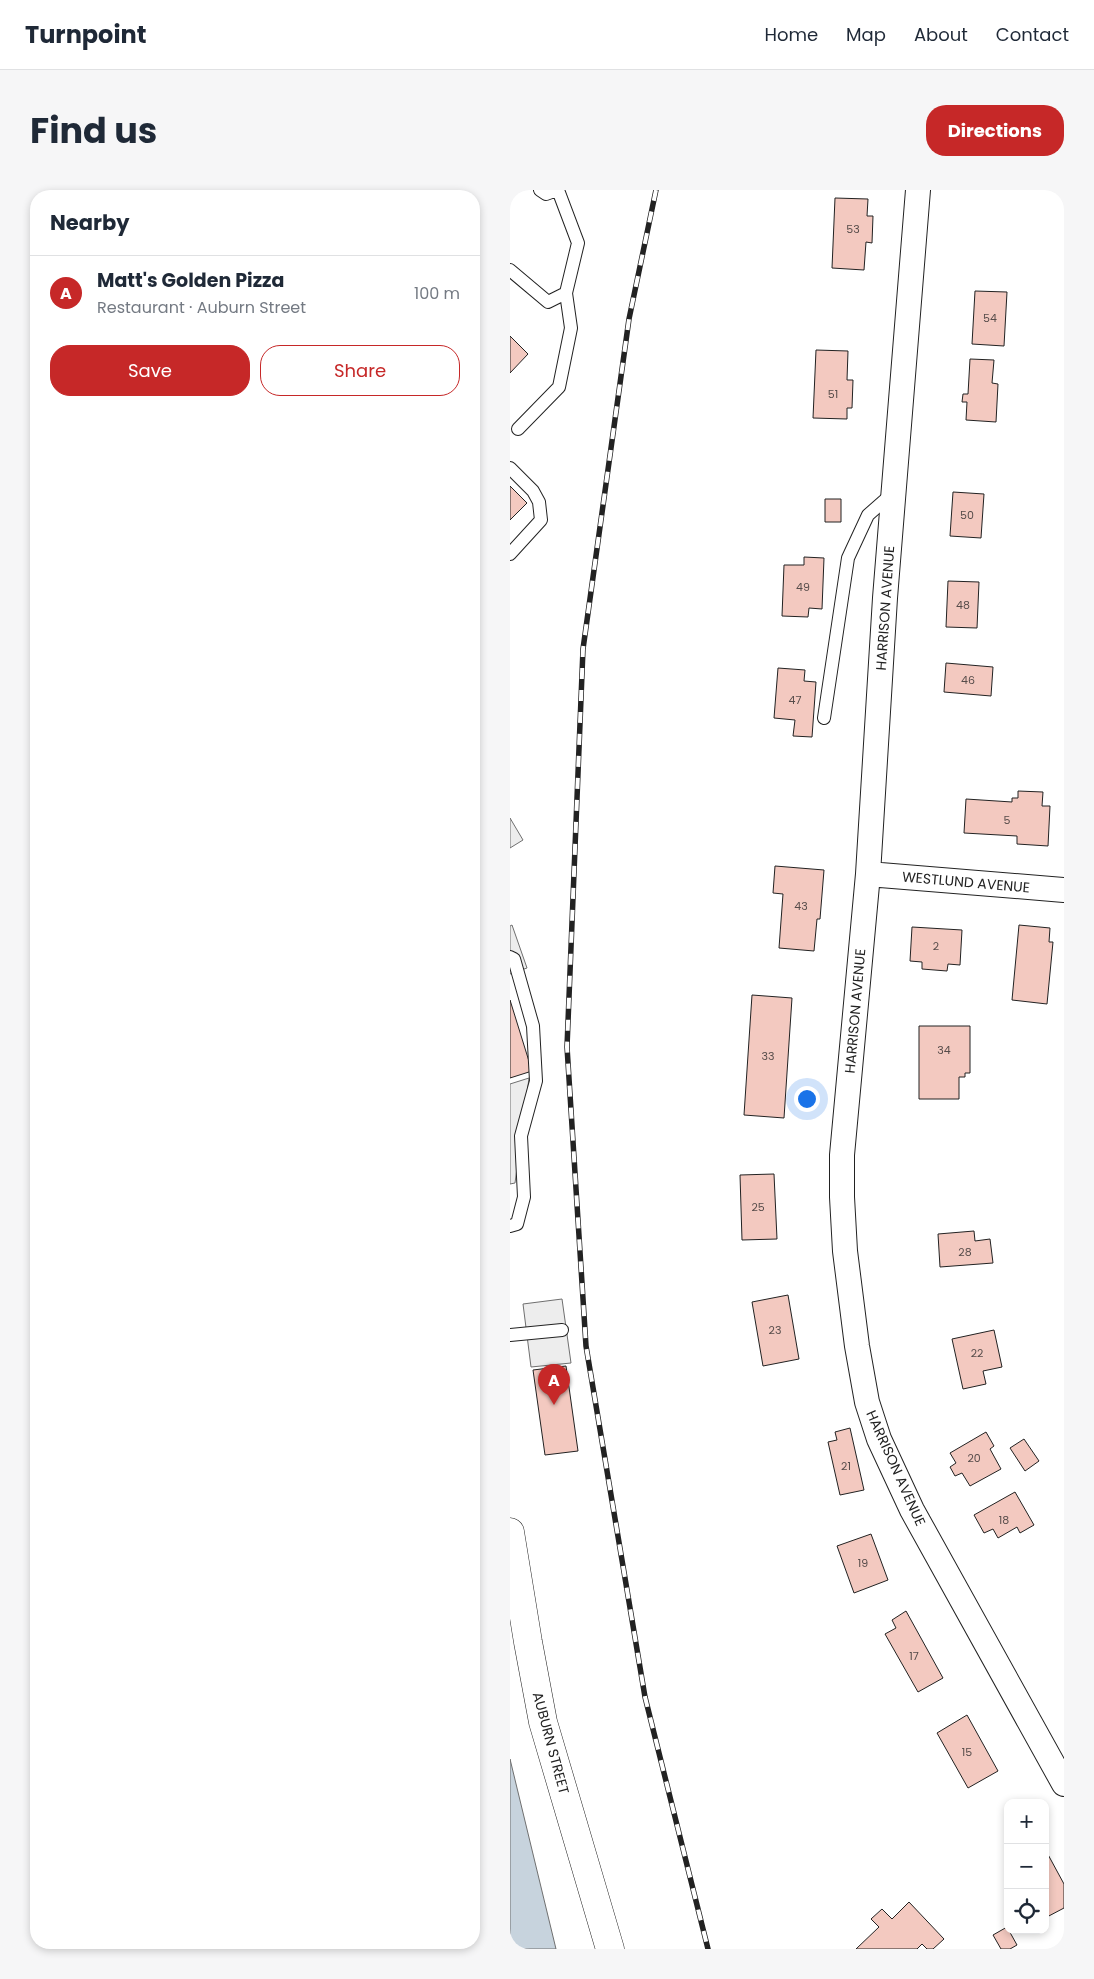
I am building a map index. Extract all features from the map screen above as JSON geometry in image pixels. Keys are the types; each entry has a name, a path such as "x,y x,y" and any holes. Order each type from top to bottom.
{"street":[{"name":"HARRISON AVENUE","path":"918,190 885,598 868,874 842,1155 845,1251 861,1374 867,1402 879,1439 912,1510 1064,1784"},
{"name":"WESTLUND AVENUE","path":"868,874 1064,890"},
{"name":"AUBURN STREET","path":"510,1532 529,1650 544,1722 610,1949"}],"lane":[{"path":"518,429 560,387 570,328 566,293 578,243 557,190 546,194 540,190"},
{"path":"510,270 548,302 566,293"},
{"path":"510,468 536,496 539,502 541,520 510,554"},
{"path":"824,718 848,558 868,515 893,493"},
{"path":"510,957 514,959 533,1026 536,1080 521,1136 524,1197 517,1224 510,1226"},
{"path":"510,1335 562,1330"}],"shaded area":[{"path":"510,818 523,840 510,848"},
{"path":"512,925 527,968 510,974 510,926"},
{"path":"529,1078 515,1183 510,1184 510,1084"},
{"path":"562,1299 571,1363 531,1367 523,1304"},
{"path":"510,1759 556,1949 510,1949"}],"building":[{"path":"835,198 868,199 867,216 873,216 872,243 866,242 864,270 832,268"},
{"path":"975,291 1007,292 1004,346 972,344"},
{"path":"510,336 528,354 510,373"},
{"path":"816,350 848,351 847,380 853,380 852,408 847,408 847,419 813,418"},
{"path":"970,359 994,360 992,383 998,384 996,422 966,420 967,402 962,402 963,394 968,394"},
{"path":"510,486 527,503 510,520"},
{"path":"953,492 984,494 981,538 950,536"},
{"path":"825,499 841,499 841,522 825,522"},
{"path":"804,557 824,558 822,609 809,608 808,617 782,616 784,565 804,565"},
{"path":"948,581 979,582 977,628 946,627"},
{"path":"946,663 993,667 991,696 944,692"},
{"path":"778,668 805,670 804,681 816,682 812,737 793,736 795,720 774,718"},
{"path":"1018,791 1043,792 1042,806 1050,806 1048,846 1017,844 1017,836 964,833 966,799 1012,802 1012,798 1018,798"},
{"path":"775,866 824,870 820,919 817,919 814,951 779,948 783,894 773,893"},
{"path":"1019,925 1050,928 1049,942 1053,942 1047,1004 1012,1000"},
{"path":"912,927 962,930 960,965 948,964 947,971 922,969 922,962 910,961"},
{"path":"752,995 792,998 784,1118 744,1115"},
{"path":"510,1000 532,1071 510,1078"},
{"path":"919,1026 970,1026 970,1073 965,1073 965,1077 959,1077 959,1099 919,1099"},
{"path":"774,1174 777,1239 742,1240 740,1175"},
{"path":"974,1231 975,1241 990,1239 993,1263 940,1267 938,1234"},
{"path":"788,1295 799,1359 763,1366 752,1302"},
{"path":"994,1330 1002,1367 983,1371 986,1384 963,1389 952,1339"},
{"path":"566,1366 578,1451 545,1455 533,1370"},
{"path":"850,1428 864,1490 840,1495 828,1442 837,1440 835,1432"},
{"path":"986,1432 994,1446 990,1449 1001,1469 970,1486 962,1473 955,1476 950,1467 956,1463 950,1453"},
{"path":"1024,1439 1039,1461 1025,1471 1010,1448"},
{"path":"1015,1492 1034,1525 1020,1533 1017,1527 998,1538 993,1529 984,1533 974,1515"},
{"path":"871,1534 888,1580 854,1593 837,1546"},
{"path":"906,1611 943,1678 918,1692 885,1634 896,1628 892,1620"},
{"path":"967,1715 998,1771 968,1788 937,1733"},
{"path":"1049,1856 1064,1884 1064,1908 1049,1916"},
{"path":"909,1902 944,1939 933,1949 927,1949 922,1944 917,1949 856,1949 879,1927 871,1919 882,1909 892,1919"},
{"path":"1004,1929 1004,1934 1011,1934 1017,1945 1010,1949 1001,1949 993,1935"}],"railway":[{"path":"656,190 629,319 583,649 567,1047 586,1346 645,1697 708,1949"}],"place":[{"name":"Matt's Golden Pizza","path":"554,1405"}]}
